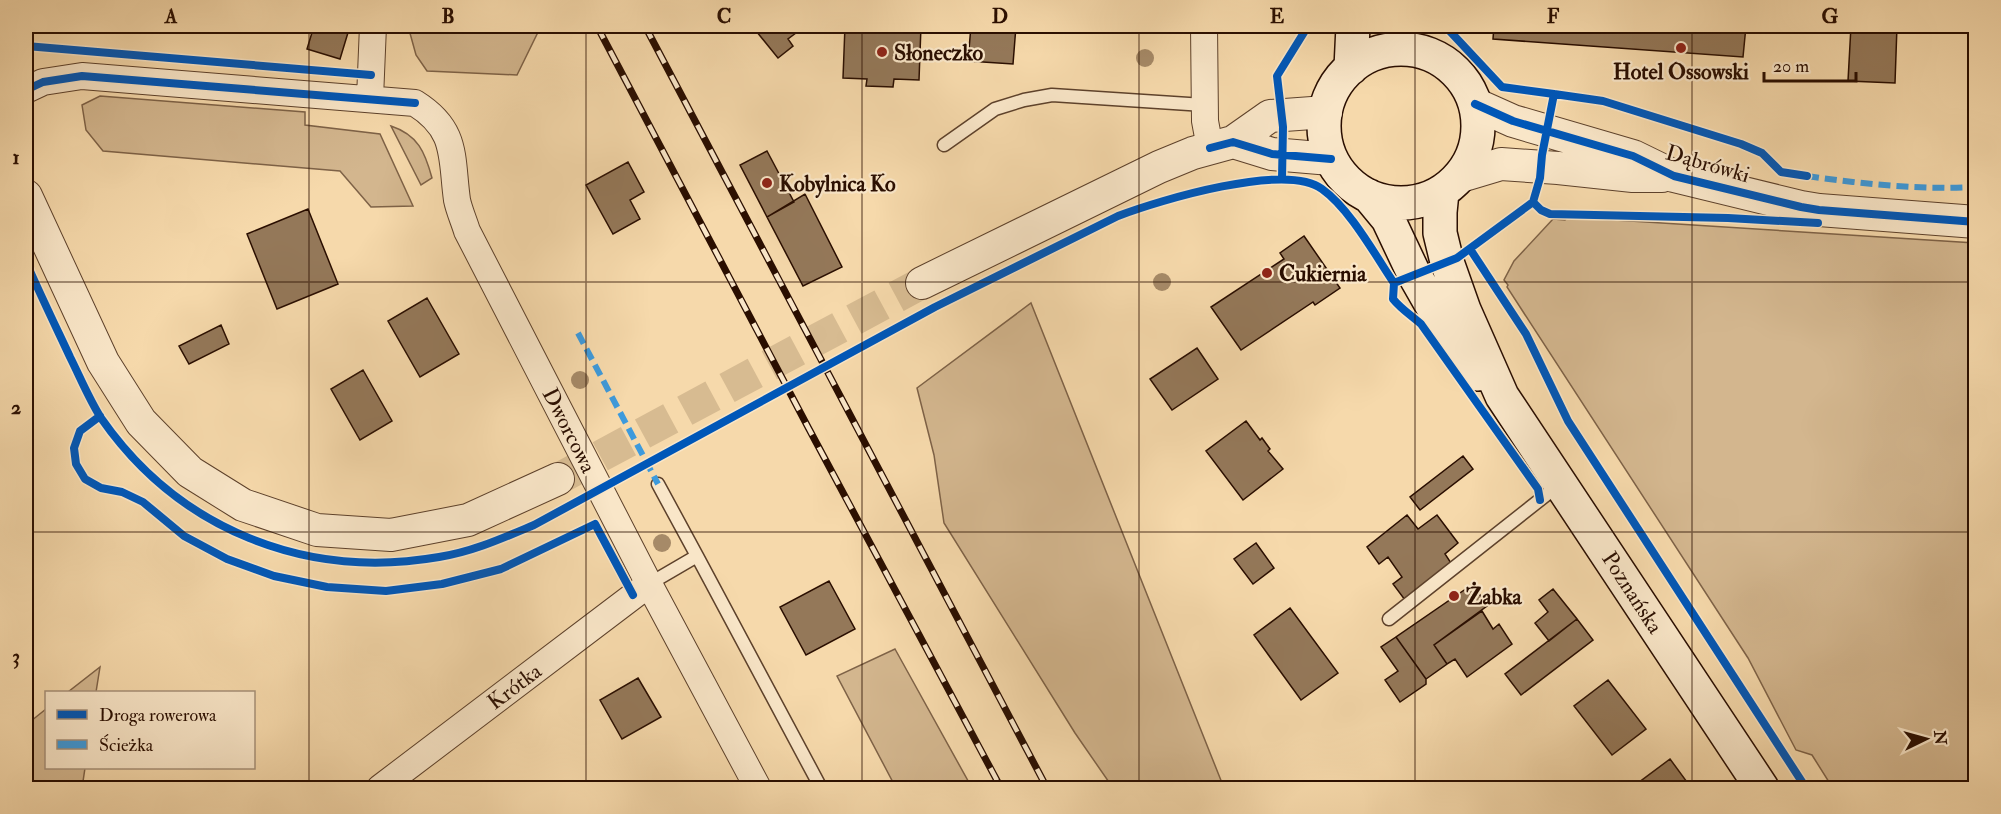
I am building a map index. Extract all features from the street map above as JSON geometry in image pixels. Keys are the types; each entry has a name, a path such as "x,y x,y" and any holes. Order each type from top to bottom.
{"main road":[{"path":"1351,68 1353,26"},
{"path":"1414,37 1464,81 1475,104 1478,129 1473,154 1451,184 1418,201 1393,203 1369,196 1348,182 1331,159 1325,137 1326,112 1335,87 1351,68 1373,54 1398,49 1414,37"},
{"name":"Poznańska","path":"1451,184 1440,212 1440,233 1447,262 1464,310 1502,396 1762,789"},
{"name":"Poznańska","path":"1369,196 1388,219 1414,274 1446,330 1475,371 1502,396"}],"street":[{"path":"26,90 43,82 82,76 370,98 373,26"},
{"path":"1204,26 1205,121 1221,145 1272,154 1331,159"},
{"name":"Dworcowa","path":"370,98 416,103 433,115 444,131 450,145 458,202 467,231 649,584 758,789"},
{"name":"Dąbrówki","path":"1475,104 1513,121 1633,156 1674,176 1819,210 1976,222"},
{"path":"922,283 1159,166 1221,145 1270,117 1326,112"},
{"name":"Dąbrówki","path":"1451,184 1501,164 1633,176 1674,176"},
{"path":"26,196 104,362 141,422 190,471 243,506 317,530 391,535 468,520 558,479"},
{"name":"Krótka","path":"380,789 649,584"}],"lane":[{"path":"944,145 995,109 1024,99 1052,96 1204,105"},
{"path":"1389,619 1561,483"},
{"path":"658,484 820,789"},
{"path":"649,584 697,556"}],"shaded area":[{"path":"408,26 541,26 517,75 427,71 416,55"},
{"path":"100,96 305,112 305,125 380,134 413,206 371,207 340,171 103,151 86,130 82,105"},
{"path":"1975,112 1975,207 1971,188"},
{"path":"391,126 408,134 419,146 432,178 421,185"},
{"path":"1567,217 1975,243 1975,788 1830,788 1829,782 1812,755 1796,750 1748,658 1507,287 1504,280 1514,261 1553,219 1565,220"},
{"path":"1031,303 1224,788 1113,788 1075,733 944,523 934,455 917,388"},
{"path":"895,649 972,788 896,788 837,676"},
{"path":"100,667 96,691 69,691"},
{"path":"45,710 45,769 85,769 82,788 26,788 26,725"}],"building":[{"path":"314,26 350,26 340,59 307,49"},
{"path":"752,26 790,26 796,33 788,39 793,46 778,58"},
{"name":"Słoneczko","path":"845,26 921,26 919,80 894,79 893,87 866,86 867,79 843,78"},
{"path":"971,26 1016,26 1013,64 968,61"},
{"name":"Hotel Ossowski","path":"1494,26 1746,26 1743,57 1493,39"},
{"path":"1851,26 1897,26 1895,83 1848,81"},
{"name":"Kobylnica Ko","path":"767,151 794,202 767,217 740,165"},
{"path":"628,162 644,192 630,200 640,219 613,234 586,185"},
{"path":"805,194 842,267 803,286 767,217"},
{"path":"308,209 338,284 277,309 247,234"},
{"path":"1304,236 1340,288 1315,305 1313,302 1241,350 1211,307 1284,259 1280,253"},
{"path":"427,298 459,354 420,377 388,321"},
{"path":"221,325 229,344 189,364 179,346"},
{"path":"1197,348 1218,379 1172,410 1150,379"},
{"path":"363,370 392,421 360,440 331,389"},
{"path":"1246,421 1260,440 1262,438 1270,449 1268,451 1283,469 1243,500 1206,451"},
{"path":"1463,456 1473,469 1420,510 1410,497"},
{"path":"1407,515 1418,529 1437,515 1458,543 1445,554 1451,563 1405,600 1393,584 1402,577 1388,557 1379,564 1367,547"},
{"path":"1256,543 1274,568 1253,584 1234,559"},
{"path":"829,581 855,629 806,655 780,607"},
{"path":"1473,584 1487,606 1434,645 1447,664 1426,679 1396,637"},
{"path":"1553,589 1577,619 1549,641 1535,623 1548,612 1539,600"},
{"path":"1290,608 1338,673 1301,700 1254,635"},
{"path":"1482,611 1493,629 1499,624 1512,644 1467,677 1455,659 1447,664 1434,645"},
{"path":"1577,619 1593,640 1521,695 1505,674"},
{"path":"1396,637 1426,679 1426,684 1400,702 1385,680 1398,671 1381,647"},
{"path":"638,678 661,717 622,739 600,700"},
{"path":"1608,680 1646,729 1612,755 1574,706"},
{"path":"1670,759 1687,782 1679,788 1642,788 1638,783"},
{"path":"688,782 691,788 676,788"}],"tunnel":[{"path":"558,479 922,283"}],"railway":[{"path":"597,26 1001,788"},
{"path":"645,26 1047,788"}],"marked path":[{"path":"1807,176 1892,186 1976,187"},
{"path":"578,333 658,484"}],"cycle path":[{"path":"1282,178 1283,127 1277,76 1308,26"},
{"path":"26,262 101,418 132,457 168,490 207,517 249,538 294,553 341,561 389,562 439,557 499,540 534,525 935,307 1118,216 1163,201 1222,186 1253,181 1305,182 1322,189 1342,208 1394,283 1457,258 1533,202 1540,178 1542,155 1554,94 1502,87 1445,26"},
{"path":"26,46 371,75"},
{"path":"26,90 43,82 82,76 415,103"},
{"path":"1554,94 1603,101 1741,144 1762,153 1781,172 1807,176"},
{"path":"1475,104 1513,121 1633,156 1674,176 1801,207 1976,222"},
{"path":"1210,148 1233,142 1272,154 1331,159"},
{"path":"1533,202 1541,210 1550,214 1728,218 1818,223"},
{"path":"1470,249 1526,334 1568,421 1806,788"},
{"path":"1394,283 1393,299 1421,324 1538,489 1540,500"},
{"path":"100,416 80,431 74,448 76,464 85,479 101,488 122,492 143,502 184,536 227,559 274,576 327,587 386,591 442,584 501,569 595,524 633,595"}],"place":[{"name":"Hotel Ossowski","path":"1681,48"},
{"name":"Słoneczko","path":"882,52"},
{"name":"Kobylnica Ko","path":"767,183"},
{"name":"Cukiernia","path":"1267,273"},
{"name":"Żabka","path":"1454,596"}]}
